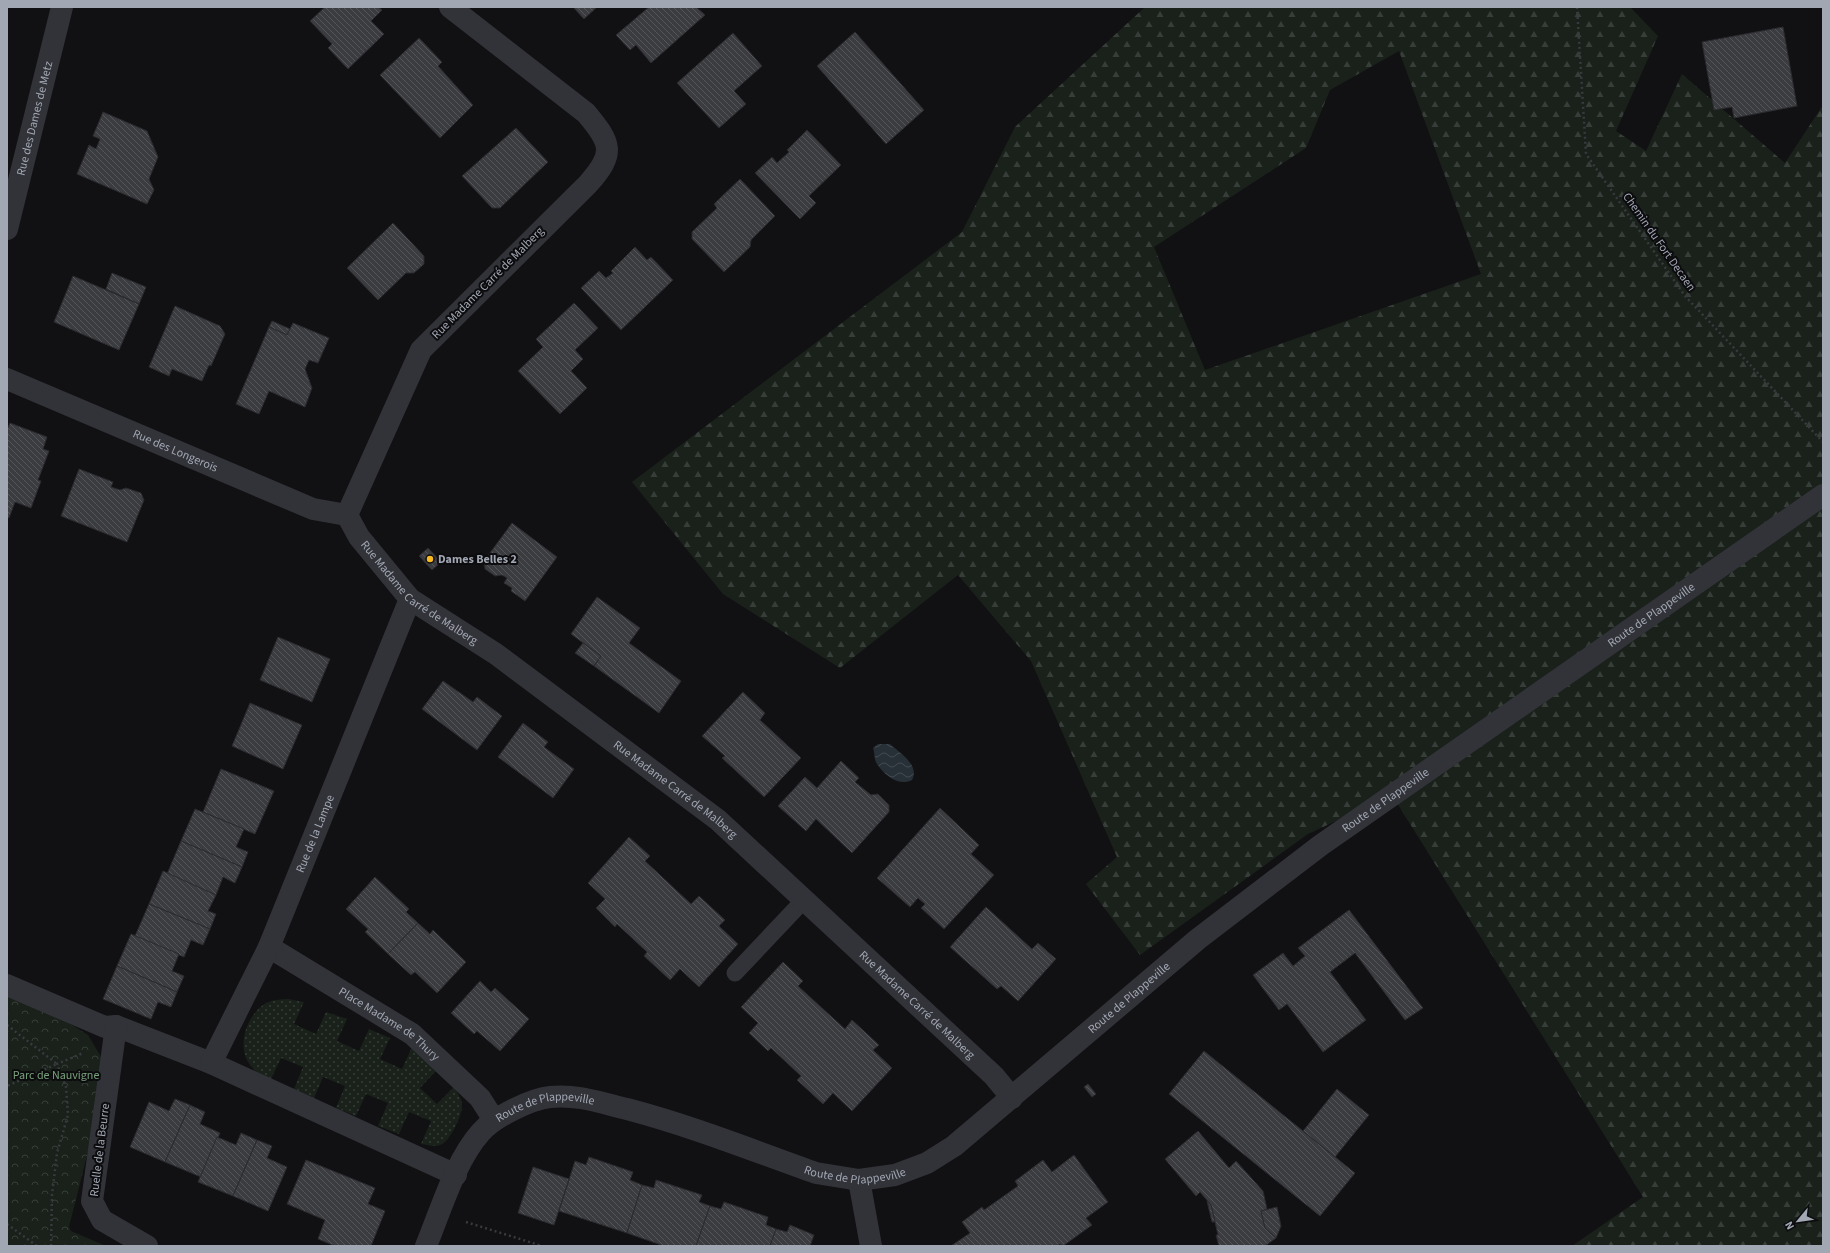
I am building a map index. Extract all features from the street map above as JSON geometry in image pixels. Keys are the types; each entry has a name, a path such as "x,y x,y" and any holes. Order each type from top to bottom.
{"street":[{"name":"Rue des Dames de Metz","path":"7,229 62,7"},
{"name":"Rue Madame Carré de Malberg","path":"450,7 586,113 602,132 608,150 603,168 421,350 347,515 358,537 410,599 496,654 718,820 994,1076 1012,1098"},
{"name":"Rue des Longerois","path":"7,379 313,509 347,515"},
{"name":"Route de Plappeville","path":"426,1246 456,1175 471,1145 494,1120 520,1107 550,1097 585,1098 658,1118 816,1173 859,1180 895,1175 927,1163 954,1146 1198,939 1322,845 1823,494"},
{"name":"Rue de la Lampe","path":"211,1063 268,947 410,599"},
{"name":"Place Madame de Thury","path":"268,947 412,1034 480,1098 494,1120"},
{"path":"7,984 110,1026 211,1063 456,1175"},
{"name":"Ruelle de la Beurre","path":"110,1026 92,1201 102,1220 147,1246"},
{"path":"859,1180 871,1246"}],"lane":[{"path":"735,973 804,900"}],"path":[{"name":"Chemin du Fort Decaen","path":"1577,7 1586,154 1685,296 1823,442"},
{"path":"7,1025 57,1064 66,1087 68,1115 57,1153 52,1195 51,1246"},
{"path":"7,1086 96,1048 110,1026"},
{"path":"440,1213 542,1246"},
{"path":"7,1224 37,1246"}],"green space":[{"path":"1145,7 1630,7 1658,36 1616,131 1646,151 1682,74 1785,163 1823,105 1823,1246 1572,1246 1643,1197 1392,795 1308,834 1140,955 1086,884 1117,857 1031,661 958,575 840,668 723,594 632,482 962,232 1015,127","holes":["1399,51 1481,274 1205,370 1154,247 1306,148 1330,90"]},
{"name":"Parc de Nauvigne","path":"7,993 52,1012 88,1035 104,1062 104,1088 69,1227 71,1231 106,1246 7,1246"},
{"path":"288,999 304,1002 294,1024 316,1034 326,1012 347,1019 337,1041 359,1051 369,1029 390,1038 380,1059 402,1069 412,1047 436,1071 420,1088 437,1104 454,1087 461,1099 462,1109 455,1127 448,1139 438,1146 421,1144 431,1121 409,1112 399,1134 378,1126 388,1103 366,1094 356,1116 336,1108 345,1086 323,1077 314,1098 294,1089 303,1067 281,1058 271,1079 255,1071 246,1058 244,1050 245,1032 249,1023 253,1015 266,1003"}],"water":[{"path":"878,744 890,744 908,760 913,769 914,775 912,780 907,782 897,781 892,779 884,772 877,764 875,758 873,748"}],"building":[{"path":"325,7 378,7 382,10 371,21 384,34 348,69 328,48 332,44 310,21"},
{"path":"573,7 597,7 584,19"},
{"path":"649,7 696,7 705,15 651,63 636,45 630,50 616,35"},
{"path":"1783,27 1797,106 1734,118 1732,107 1714,110 1702,42"},
{"path":"855,32 924,110 886,144 817,66"},
{"path":"733,33 762,66 734,91 746,104 719,128 677,83"},
{"path":"419,38 442,62 438,66 473,105 440,138 380,75"},
{"path":"103,112 147,131 158,157 149,179 154,190 147,204 77,174 89,145 96,149 100,139 93,136"},
{"path":"516,128 548,162 500,208 492,208 462,176"},
{"path":"807,130 841,165 809,196 816,203 800,219 755,173 772,157 777,163 789,152 787,150"},
{"path":"740,179 775,216 751,240 750,247 724,272 692,239 692,232 717,208 714,204"},
{"path":"393,223 424,256 424,264 414,273 406,273 378,300 347,268"},
{"path":"635,247 647,260 651,257 673,280 621,330 581,288 599,271 606,278 613,273 611,271"},
{"path":"112,273 146,287 139,304 106,289"},
{"path":"73,276 139,304 119,350 54,322"},
{"path":"574,303 598,328 575,350 583,359 571,371 587,388 560,414 518,371 543,347 536,339"},
{"path":"175,306 220,326 225,334 211,366 209,365 202,381 172,369 169,376 149,367"},
{"path":"272,321 290,329 287,335 269,327"},
{"path":"293,323 329,338 318,363 309,360 305,369 312,388 305,407 269,391 259,414 236,404 269,327 287,335"},
{"path":"10,423 47,437 43,449 49,451 38,480 41,481 31,508 15,502 9,518 7,517 7,430"},
{"path":"79,469 113,482 111,487 120,490 126,488 141,493 144,500 127,542 61,516"},
{"path":"512,523 557,557 525,601 511,591 512,588 504,583 507,578 502,575 495,576 485,569 484,561"},
{"name":"Dames Belles 2","path":"428,548 441,562 432,570 419,556"},
{"path":"597,597 640,628 629,643 681,681 659,713 594,666 601,656 571,634"},
{"path":"278,637 330,659 312,702 260,680"},
{"path":"583,643 601,656 594,666 575,653"},
{"path":"443,681 473,702 477,697 502,716 477,750 422,709"},
{"path":"743,692 765,713 760,720 801,758 764,797 722,758 725,756 702,736"},
{"path":"250,703 302,725 283,769 232,746"},
{"path":"523,723 548,742 544,747 574,769 553,798 498,757"},
{"path":"841,761 859,778 855,782 871,795 878,794 889,805 889,812 852,853 816,819 806,831 778,806 805,777 817,788"},
{"path":"221,769 274,791 255,834 203,812"},
{"path":"940,808 979,845 971,854 994,875 944,929 921,908 925,904 918,898 910,907 877,878"},
{"path":"195,809 244,829 236,847 248,852 242,867 181,841"},
{"path":"629,837 650,856 645,861 691,904 699,896 725,920 719,926 738,944 699,987 680,969 670,980 644,956 647,952 617,924 615,927 596,908 605,899 588,883"},
{"path":"181,841 242,867 235,883 223,877 216,895 167,874"},
{"path":"163,871 216,895 208,911 216,914 210,929 149,904"},
{"path":"375,877 409,909 406,912 418,923 388,954 365,932 368,929 346,909"},
{"path":"149,904 210,929 203,945 191,940 184,957 135,936"},
{"path":"986,907 1032,949 1038,943 1056,959 1018,1001 1001,986 997,989 950,947"},
{"path":"1349,910 1423,1008 1405,1020 1355,953 1330,972 1366,1020 1323,1052 1287,1004 1279,1010 1253,975 1283,953 1293,966 1305,956 1298,948"},
{"path":"418,923 430,934 433,930 466,962 437,993 415,972 411,975 388,954"},
{"path":"131,934 179,954 172,971 184,976 177,992 117,966"},
{"path":"783,962 803,981 798,986 845,1029 852,1020 879,1045 873,1050 892,1068 852,1111 833,1093 823,1104 797,1080 801,1076 771,1048 768,1051 749,1033 758,1023 741,1007"},
{"path":"117,966 177,992 171,1007 158,1002 151,1019 103,999"},
{"path":"480,981 491,992 495,988 529,1019 500,1051 477,1031 474,1034 451,1013"},
{"path":"1204,1051 1355,1173 1320,1216 1169,1094"},
{"path":"1088,1084 1096,1094 1092,1097 1084,1087"},
{"path":"1337,1089 1369,1115 1335,1157 1303,1131"},
{"path":"175,1099 190,1105 165,1162 130,1147 149,1102 169,1111"},
{"path":"190,1105 205,1112 200,1124 220,1133 201,1177 165,1162"},
{"path":"1198,1131 1229,1168 1236,1161 1263,1191 1267,1209 1261,1211 1265,1228 1276,1238 1265,1246 1219,1246 1211,1205 1200,1192 1196,1196 1165,1159"},
{"path":"241,1133 257,1140 233,1196 198,1182 217,1137 236,1145"},
{"path":"257,1140 272,1146 267,1158 287,1167 268,1211 233,1196"},
{"path":"1074,1155 1108,1202 1086,1218 1092,1225 1063,1246 1060,1244 1057,1246 951,1246 970,1233 962,1222 982,1207 984,1210 1018,1186 1015,1181 1043,1160 1052,1172"},
{"path":"589,1157 633,1172 630,1180 642,1185 627,1233 559,1211 575,1161 586,1165"},
{"path":"306,1160 375,1188 368,1204 385,1211 371,1246 335,1246 318,1239 325,1220 287,1204"},
{"path":"533,1167 569,1179 554,1225 518,1213"},
{"path":"656,1180 702,1195 699,1202 710,1206 696,1246 664,1246 627,1233 642,1185 654,1188"},
{"path":"1207,1201 1211,1205 1215,1222 1212,1222"},
{"path":"724,1202 768,1217 766,1225 776,1229 770,1246 696,1246 710,1206 721,1209"},
{"path":"1277,1207 1281,1226 1276,1238 1265,1228 1261,1211"},
{"path":"790,1225 814,1235 810,1246 770,1246 776,1229 787,1232"}],"place":[{"name":"Dames Belles 2","path":"430,559"}]}
